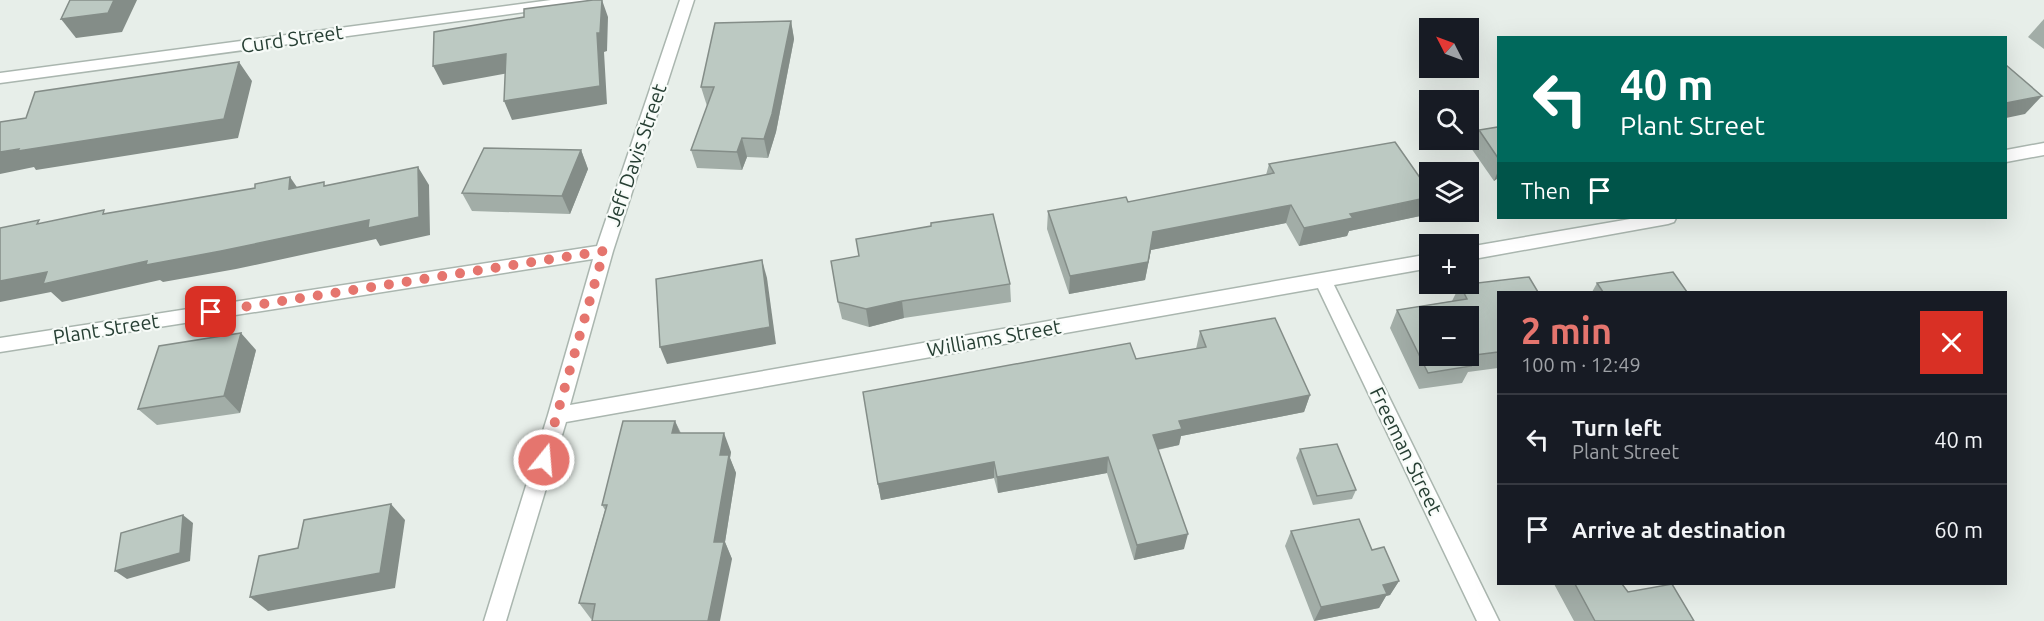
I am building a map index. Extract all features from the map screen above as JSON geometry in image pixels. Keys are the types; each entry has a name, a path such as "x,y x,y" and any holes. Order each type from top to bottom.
{"street":[{"name":"Curd Street","path":"0,78 584,0"},
{"name":"Jeff Davis Street","path":"495,621 558,415 604,251 687,0"},
{"path":"2007,156 2044,149"},
{"path":"1479,252 1662,219"},
{"name":"Plant Street","path":"0,345 604,251"},
{"name":"Williams Street","path":"558,415 1419,263"},
{"name":"Freeman Street","path":"1323,280 1488,621"}],"building":[{"path":"70,0 114,0 108,13 61,19"},
{"path":"602,0 600,33 597,33 600,86 504,101 506,54 433,66 434,32 524,17 524,9"},
{"path":"791,21 772,114 764,139 742,138 737,152 691,150 714,87 701,87 715,23"},
{"path":"239,62 224,119 0,152 0,122 26,118 35,92"},
{"path":"2007,66 2042,96 2007,103"},
{"path":"1497,127 1497,157 1479,130"},
{"path":"1395,142 1419,176 1419,199 1350,214 1353,218 1304,228 1291,205 1153,232 1148,262 1070,276 1048,211 1126,197 1128,202 1274,173 1269,164"},
{"path":"484,148 581,150 562,196 462,193"},
{"path":"418,167 419,217 368,228 369,220 146,265 147,261 43,284 47,272 0,281 0,228 39,220 37,224 104,210 103,214 255,188 255,184 290,177 289,189 324,182 324,186"},
{"path":"993,214 1010,284 866,309 838,302 831,261 859,256 856,239 931,226 931,223"},
{"path":"762,260 770,327 660,347 656,279"},
{"path":"1673,272 1686,291 1602,291 1597,283"},
{"path":"1529,277 1537,291 1497,291 1497,352 1479,355 1479,306 1422,306 1467,299 1464,294 1479,294 1479,283"},
{"path":"1419,307 1419,355 1397,310"},
{"path":"1275,318 1310,395 1179,421 1182,429 1153,435 1188,534 1137,545 1108,457 997,477 994,462 878,484 863,392 1130,343 1136,359 1206,347 1200,331"},
{"path":"241,333 224,396 138,409 159,346"},
{"path":"1425,366 1471,366 1428,373"},
{"path":"623,421 675,421 672,433 724,433 720,455 729,455 714,542 724,542 708,621 592,621 595,604 579,603 607,505 602,505"},
{"path":"1337,444 1356,490 1317,496 1300,449"},
{"path":"391,504 380,573 250,597 259,556 298,548 304,520"},
{"path":"183,515 180,553 115,571 121,533"},
{"path":"1359,519 1372,550 1384,547 1399,581 1383,585 1387,594 1321,607 1291,531"},
{"path":"1576,585 1623,585 1628,592 1673,585 1694,621 1595,621"}],"route":[{"path":"211,312 604,251 544,460"}]}
